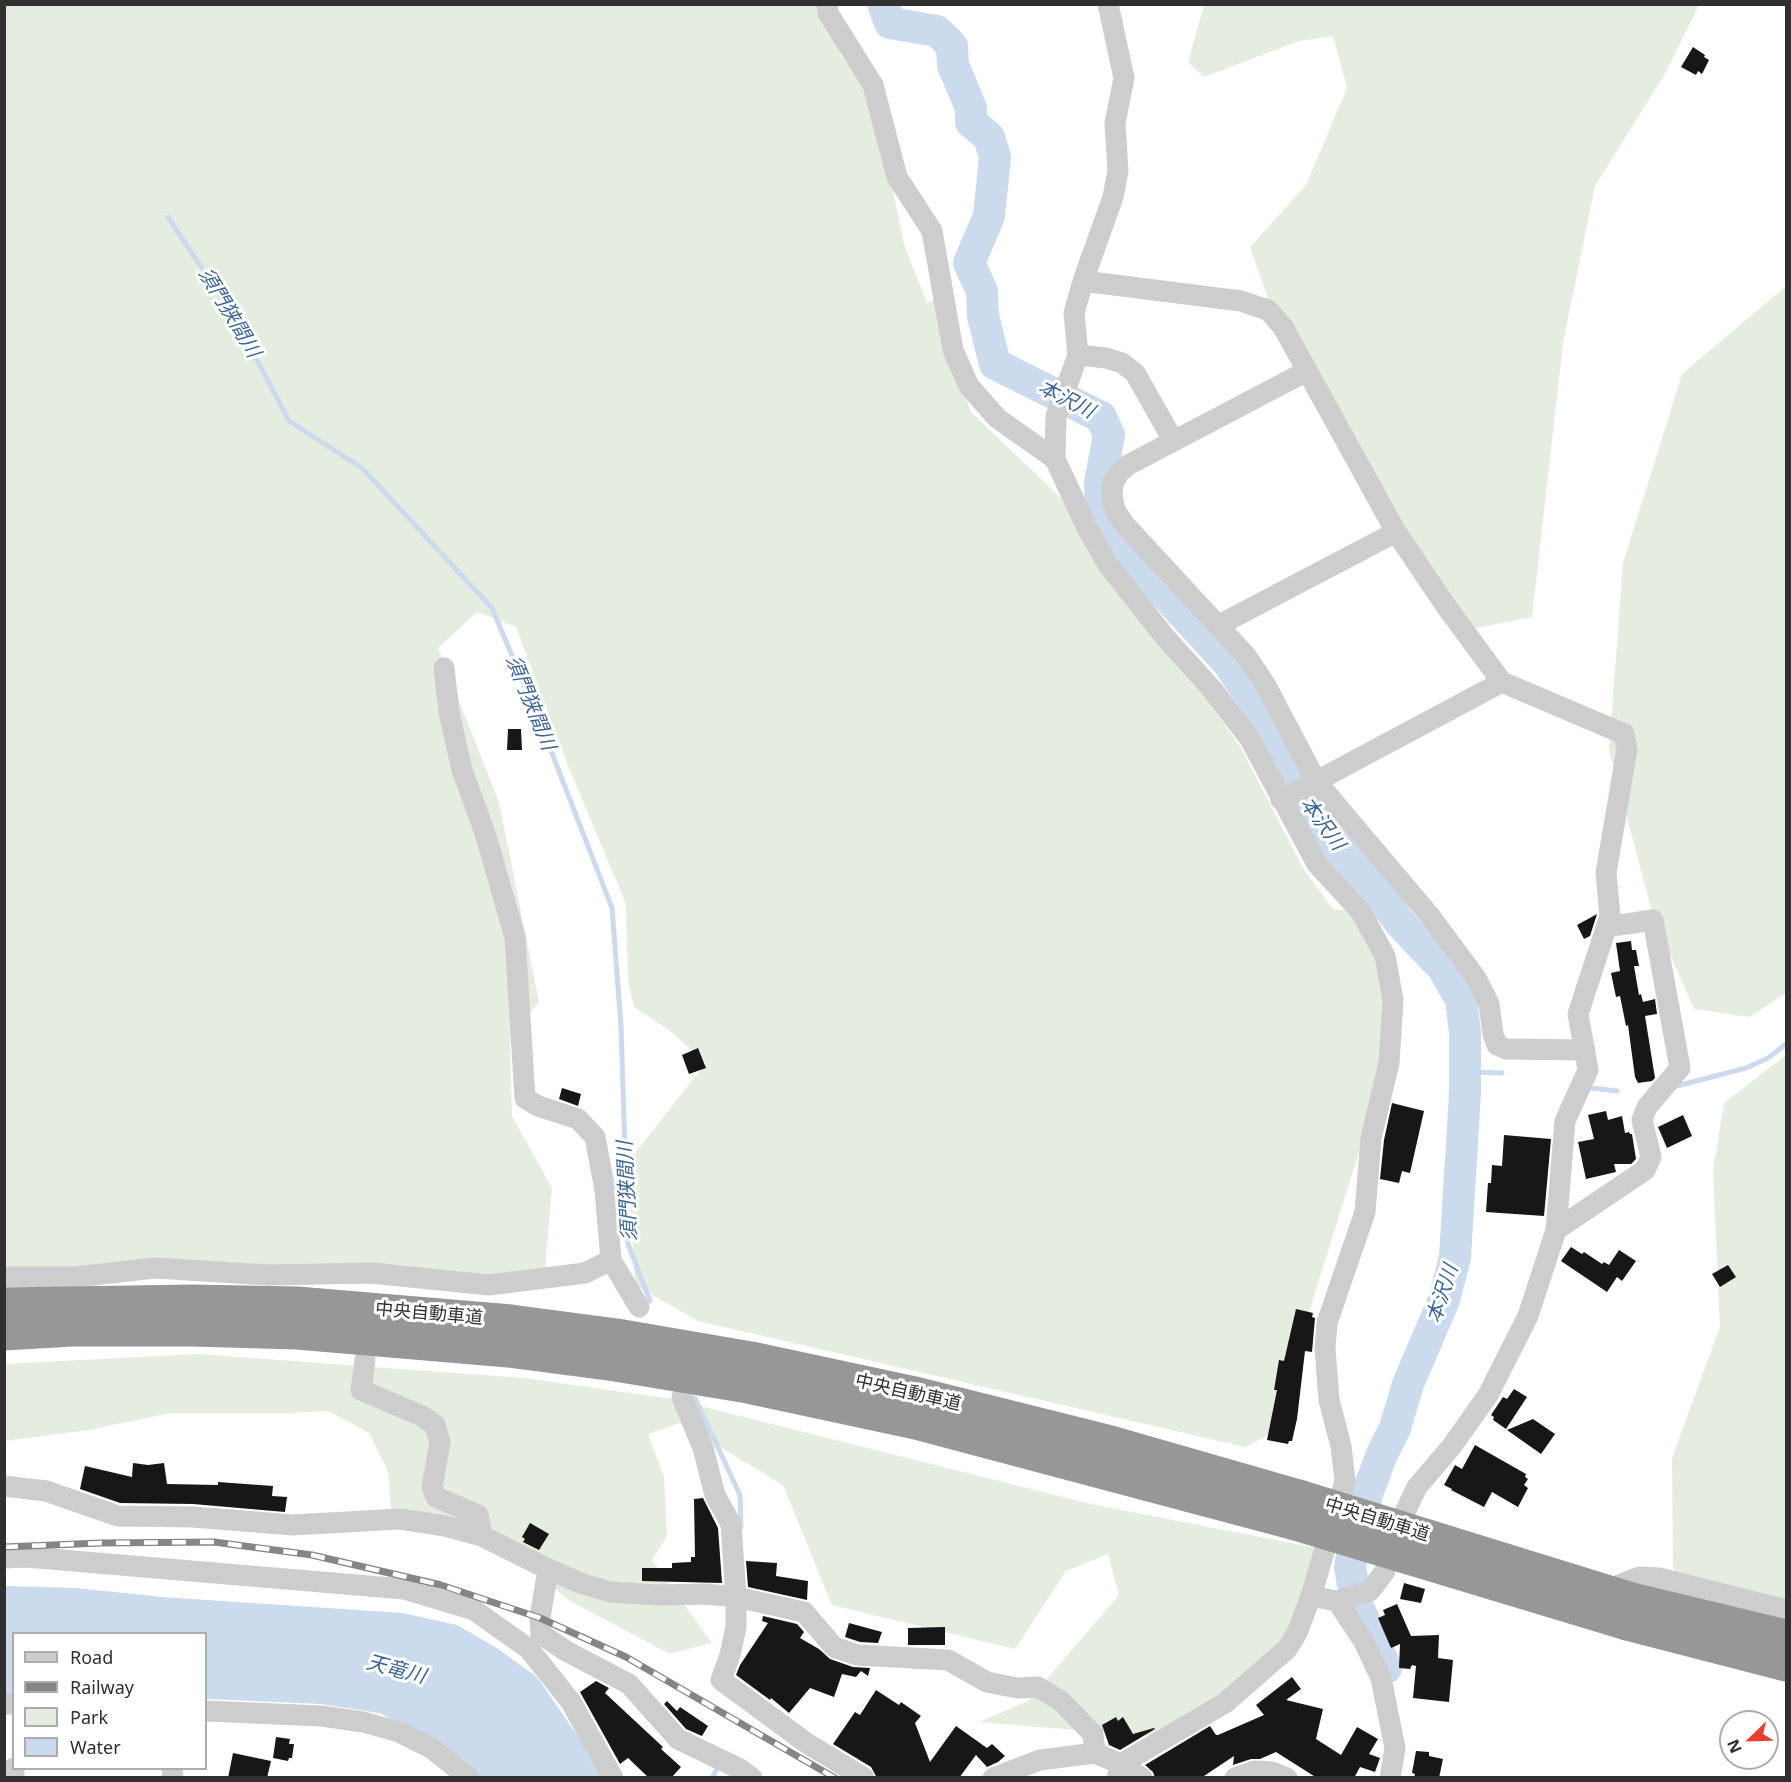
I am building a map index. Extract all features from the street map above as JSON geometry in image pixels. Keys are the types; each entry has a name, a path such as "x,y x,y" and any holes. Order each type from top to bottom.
{"highway":[{"name":"中央自動車道","path":"4,1304 192,1301 297,1303 511,1321 617,1335 751,1358 919,1394 1111,1442 1296,1510 1629,1611 1786,1665"},
{"name":"中央自動車道","path":"4,1335 72,1330 297,1333 508,1351 615,1365 748,1388 916,1423 1296,1510"},
{"name":"中央自動車道","path":"1629,1611 1786,1636"}],"street":[{"path":"827,4 828,14 873,85 897,177 932,231 953,350 969,386 997,418 1055,459"},
{"path":"1108,4 1124,78 1115,123 1118,171 1113,197 1074,313 1078,355 1056,416 1055,459 1087,528 1109,566 1165,637 1211,688 1250,739 1317,864 1361,912 1385,956 1393,1000 1389,1064 1371,1138 1365,1212 1327,1323 1325,1348 1329,1400 1341,1446 1345,1481 1311,1596 1297,1633 1287,1650 1225,1703 1119,1771"},
{"path":"1083,281 1241,301 1268,310 1283,327 1396,532 1448,609 1502,682 1624,734 1627,749 1606,873 1610,916 1578,1014 1588,1070 1564,1121 1556,1230 1528,1316 1488,1395 1452,1446 1417,1487 1390,1543 1385,1571 1370,1591 1350,1597 1311,1596"},
{"path":"1078,355 1106,358 1122,363 1135,373 1173,440"},
{"path":"1307,371 1128,465 1113,483 1112,495 1116,510 1125,525 1247,657 1265,684 1316,781 1430,916 1476,978 1489,1004 1493,1034 1497,1045 1506,1049 1585,1050"},
{"path":"1219,625 1396,532"},
{"path":"444,668 449,712 462,770 484,833 515,937 525,1098 538,1106 578,1119 595,1137 605,1190 611,1260 639,1308"},
{"path":"1281,800 1502,682"},
{"path":"1556,1230 1645,1170 1651,1157 1642,1120 1647,1107 1680,1068 1653,920 1606,927"},
{"path":"4,1277 75,1277 155,1268 370,1283 489,1285 585,1274 611,1260"},
{"path":"365,1360 361,1390 422,1416 435,1425 440,1442 432,1487 436,1497 478,1515 482,1536"},
{"path":"682,1397 703,1448 715,1495 731,1524 736,1627 721,1680 805,1742 864,1778"},
{"path":"4,1486 46,1491 118,1516 193,1517 293,1525 400,1519 446,1526 482,1536 548,1569 583,1584 611,1592 736,1597 804,1612 834,1647 857,1655 948,1660 987,1682 1017,1688 1038,1687 1061,1701 1093,1734 1095,1753"},
{"path":"1390,1543 1591,1596 1639,1577 1659,1578 1786,1610"},
{"path":"4,1558 26,1557 404,1589 474,1610 529,1649 571,1702 613,1778"},
{"path":"548,1569 540,1618 541,1634 566,1651 629,1684 678,1739 740,1769 752,1778"},
{"path":"1350,1597 1364,1642 1381,1678 1395,1748 1390,1778"},
{"path":"207,1711 321,1716 363,1722 399,1732 431,1748 469,1778"},
{"path":"993,1778 1040,1760 1095,1753 1119,1771 1142,1778"},
{"path":"1235,1778 1255,1771 1272,1772 1287,1778"}],"green space":[{"path":"4,5 832,5 841,56 871,92 905,247 927,303 940,297 970,411 1063,500 1094,539 1241,748 1304,870 1333,909 1365,913 1389,956 1388,1059 1271,1434 1245,1447 698,1321 635,1285 628,1162 706,1063 669,1030 634,1007 628,981 626,904 567,763 516,627 477,612 438,648 499,802 539,1002 510,1038 512,1116 552,1188 545,1269 497,1280 5,1273"},
{"path":"1204,5 1699,5 1666,72 1595,186 1563,343 1532,617 1471,629 1410,553 1274,316 1250,247 1306,185 1347,88 1333,36 1299,41 1204,77 1188,62"},
{"path":"1786,286 1786,993 1750,1017 1694,1009 1653,915 1609,750 1623,563 1682,374"},
{"path":"1786,1055 1786,1605 1683,1584 1673,1568 1672,1458 1720,1327 1713,1170 1724,1103"},
{"path":"197,1354 524,1378 673,1399 1086,1503 1317,1548 1282,1647 1162,1737 979,1722 1028,1701 1119,1595 1108,1554 1066,1571 1015,1649 832,1605 783,1485 680,1423 648,1434 664,1477 667,1536 652,1560 712,1643 670,1654 572,1602 508,1552 392,1524 388,1471 369,1433 328,1411 171,1413 89,1430 5,1441 4,1364"}],"water":[{"name":"天竜川","path":"5,1586 76,1588 162,1597 403,1613 457,1625 497,1648 537,1677 606,1777 476,1777 428,1737 379,1713 321,1704 207,1699 207,1632 12,1632 12,1694 5,1694"}],"building":[{"path":"1693,47 1709,60 1702,74 1698,71 1696,75 1681,67"},
{"path":"508,729 521,729 522,750 507,750"},
{"path":"1597,914 1590,936 1584,939 1577,925"},
{"path":"1631,941 1632,950 1636,950 1639,966 1634,966 1639,995 1641,994 1643,1002 1655,999 1657,1014 1645,1016 1655,1078 1652,1081 1638,1083 1635,1077 1628,1025 1626,1026 1620,996 1616,997 1611,973 1620,971 1616,943"},
{"path":"698,1048 706,1068 689,1074 682,1055"},
{"path":"562,1088 581,1094 578,1106 559,1099"},
{"path":"1392,1103 1424,1111 1410,1173 1402,1171 1399,1183 1380,1179 1384,1140"},
{"path":"1606,1111 1608,1120 1622,1116 1625,1133 1632,1134 1636,1159 1631,1164 1614,1164 1616,1172 1586,1179 1578,1142 1594,1139 1588,1115"},
{"path":"1683,1115 1692,1136 1667,1148 1658,1127"},
{"path":"1504,1135 1551,1139 1544,1216 1486,1212 1492,1165 1502,1166"},
{"path":"1571,1247 1582,1254 1584,1252 1602,1264 1604,1262 1609,1265 1619,1250 1636,1261 1622,1281 1617,1277 1607,1292 1561,1261"},
{"path":"1728,1265 1736,1277 1720,1287 1712,1274"},
{"path":"1296,1309 1313,1313 1312,1317 1315,1318 1312,1352 1305,1351 1297,1419 1292,1441 1288,1444 1267,1440 1277,1390 1274,1390 1279,1360 1284,1361"},
{"path":"1514,1389 1527,1397 1506,1429 1493,1420 1494,1417 1491,1415 1503,1397 1507,1399"},
{"path":"1533,1419 1555,1434 1541,1454 1507,1430"},
{"path":"1475,1445 1526,1474 1525,1477 1528,1479 1524,1485 1528,1488 1518,1507 1492,1492 1484,1507 1444,1485 1455,1465 1462,1469"},
{"path":"133,1463 148,1465 164,1463 167,1484 218,1485 218,1482 273,1486 272,1496 287,1497 285,1512 193,1504 120,1503 80,1489 85,1466 132,1477"},
{"path":"703,1498 718,1528 722,1583 642,1581 642,1568 672,1568 672,1563 691,1562 691,1557 695,1557 694,1499"},
{"path":"530,1523 549,1534 539,1550 523,1542 525,1539 522,1537"},
{"path":"746,1561 777,1563 776,1576 808,1581 807,1600 748,1587"},
{"path":"1404,1583 1425,1589 1421,1603 1400,1599"},
{"path":"1397,1604 1411,1636 1439,1635 1438,1658 1453,1660 1449,1702 1413,1698 1416,1666 1412,1665 1410,1669 1399,1668 1400,1644 1391,1648 1378,1618 1385,1615 1383,1610"},
{"path":"763,1616 797,1624 804,1632 800,1638 819,1649 830,1659 853,1667 870,1668 868,1676 861,1671 856,1677 842,1674 834,1697 810,1688 789,1713 736,1675 740,1665 768,1623 762,1621"},
{"path":"849,1623 882,1632 878,1643 860,1642 845,1637"},
{"path":"945,1627 945,1645 908,1645 908,1628"},
{"path":"1292,1677 1301,1689 1286,1700 1323,1709 1316,1739 1341,1755 1357,1727 1378,1739 1369,1754 1380,1758 1375,1772 1360,1767 1354,1778 1317,1778 1276,1752 1260,1759 1251,1759 1233,1765 1234,1756 1201,1778 1155,1778 1153,1772 1145,1765 1210,1726 1218,1735 1264,1715 1256,1705"},
{"path":"596,1681 609,1688 605,1693 681,1767 671,1778 649,1778 628,1758 620,1764 580,1692"},
{"path":"876,1690 899,1705 901,1702 921,1716 915,1723 930,1762 956,1726 987,1748 992,1744 1005,1756 987,1767 976,1755 959,1778 877,1778 871,1767 833,1744 855,1712 860,1715"},
{"path":"667,1701 677,1711 680,1707 708,1726 702,1736 686,1729 664,1704"},
{"path":"1116,1717 1118,1721 1123,1717 1133,1734 1155,1729 1120,1750 1109,1745 1102,1725"},
{"path":"276,1737 290,1739 289,1744 294,1744 292,1758 288,1761 273,1758"},
{"path":"1416,1751 1429,1752 1429,1756 1443,1759 1439,1778 1414,1778 1415,1774 1412,1773"},
{"path":"233,1753 271,1761 267,1778 228,1778"}],"waterway":[{"name":"本沢川","path":"883,4 890,23 937,31 952,46 953,65 971,108 971,122 989,137 995,157 989,216 969,263 982,291 983,316 995,364 1101,417 1109,435 1100,483 1101,509 1112,536 1229,664 1261,712 1304,803 1320,828 1372,885 1401,924 1443,968 1461,1000 1465,1032 1465,1093 1455,1257 1444,1300 1408,1384 1395,1428 1382,1454 1367,1494 1350,1568 1357,1605 1386,1668"},
{"name":"須門狭間川","path":"168,217 233,315 289,421 362,468 492,608 543,730 612,908 621,1026 628,1244 650,1301"},
{"path":"1677,1086 1746,1068 1768,1058 1786,1044"},
{"path":"1466,1072 1502,1073"},
{"path":"1591,1088 1617,1091"},
{"name":"須門狭間川","path":"695,1398 740,1495 741,1527"},
{"name":"須門狭間川","path":"712,1778 719,1765"}],"railway":[{"path":"4,1547 214,1542 312,1555 441,1585 540,1618 626,1657 835,1778"}]}
